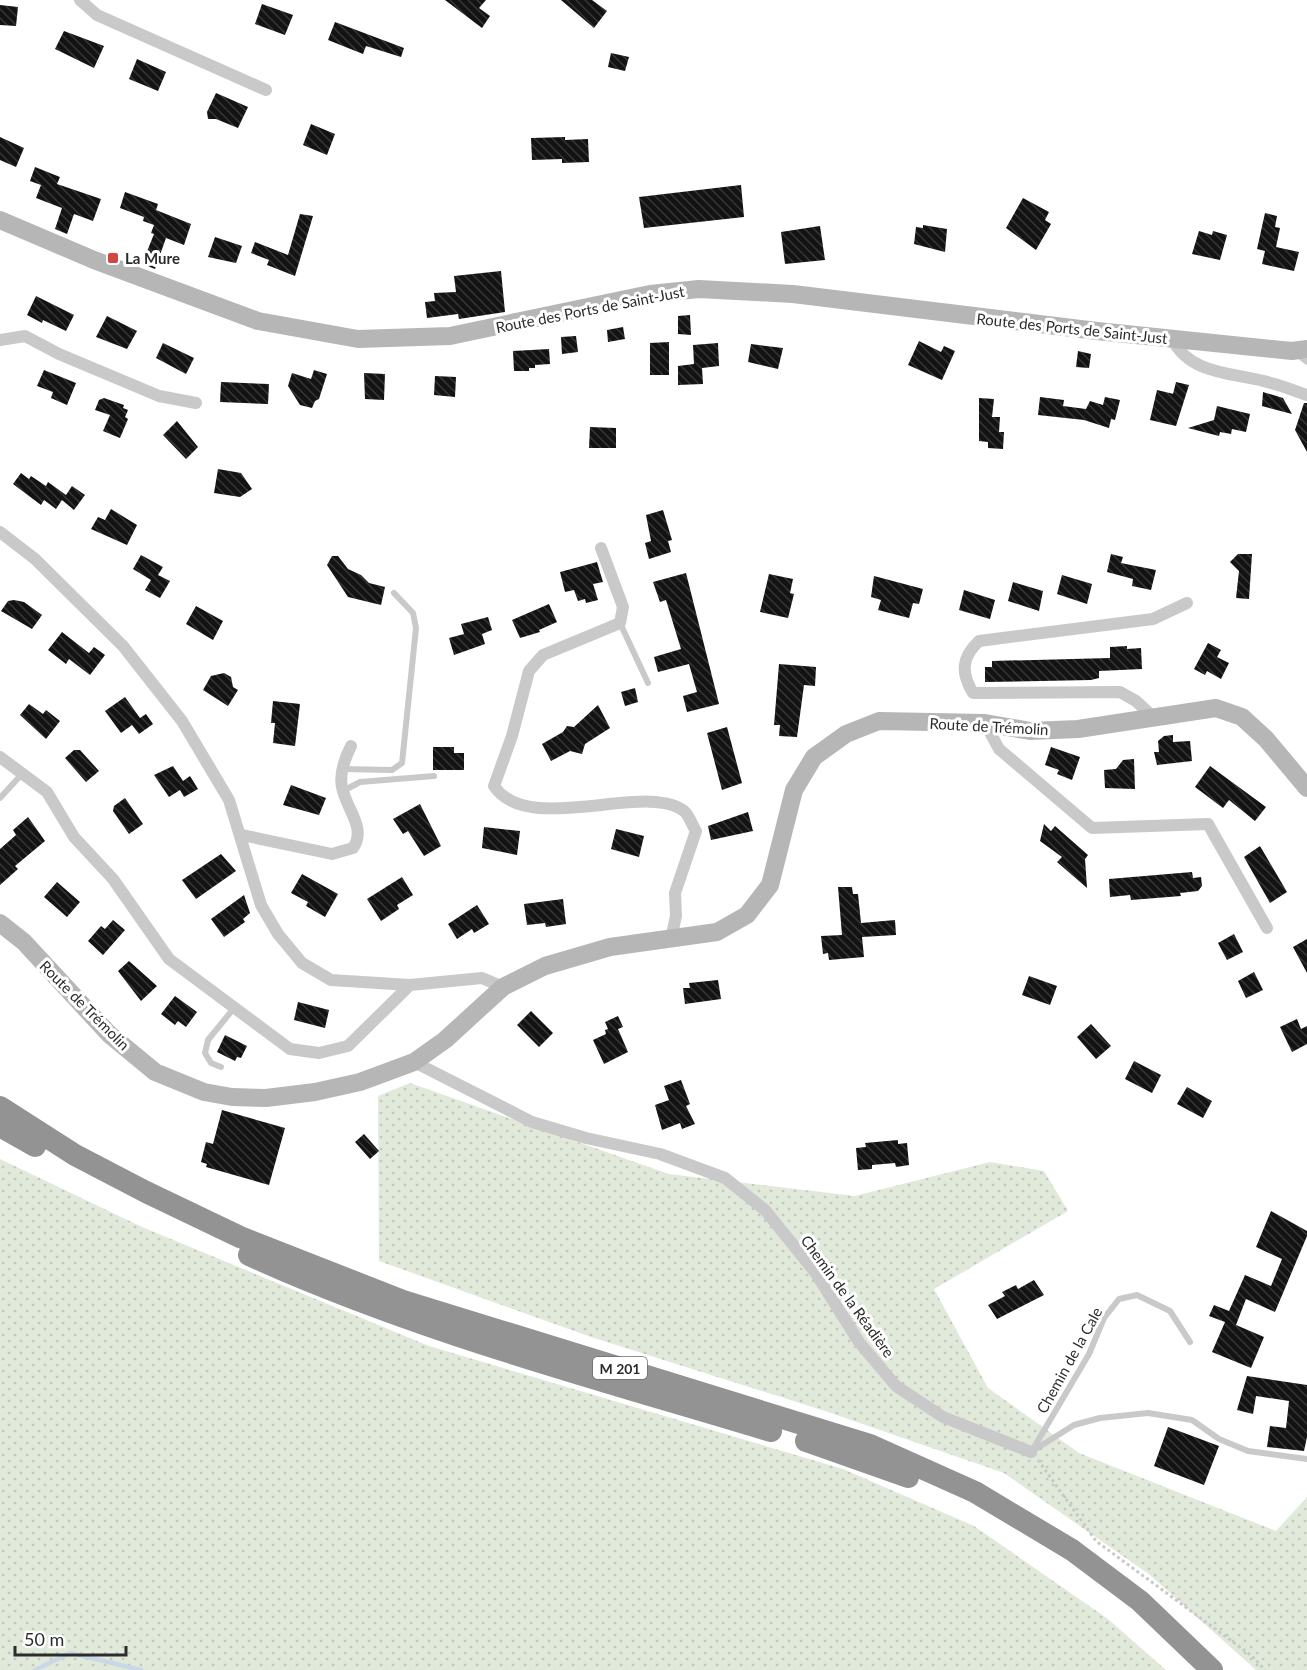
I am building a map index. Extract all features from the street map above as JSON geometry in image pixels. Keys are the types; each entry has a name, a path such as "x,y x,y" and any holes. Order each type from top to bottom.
{"highway":[{"name":"M 201","path":"0,1107 75,1155 146,1192 240,1236 402,1301 870,1445 975,1492 1072,1550 1123,1588 1212,1670"},
{"name":"M 201","path":"0,1126 100,1183 181,1225 309,1282 387,1312 475,1341 803,1440 917,1481 982,1512 1049,1553 1142,1620 1195,1670"}],"street":[{"path":"80,0 97,15 267,90"},
{"name":"Route des Ports de Saint-Just","path":"0,220 104,263 258,321 358,339 450,336 650,294 699,289 793,294 1302,354"},
{"path":"0,340 25,336 59,354 159,396 196,403"},
{"path":"1172,339 1179,352 1190,362 1220,373 1270,382 1307,395"},
{"path":"2,536 35,559 123,646 182,721 208,761 229,800 242,835 247,864 261,905 278,934 302,963 331,980 410,985 482,978 503,987"},
{"path":"601,548 623,607 620,623 543,654 529,671 512,736 494,786 501,795 529,805 559,809 633,803 667,803 685,812 696,831 675,893 676,916 671,939"},
{"path":"1152,716 1136,701 1120,692 973,693 964,678 964,661 979,641 1153,619 1187,603"},
{"name":"Route de Trémolin","path":"0,923 24,942 109,1034 155,1072 204,1092 232,1097 266,1098 315,1092 360,1082 414,1062 445,1040 503,987 545,966 610,947 717,932 747,915 770,885 794,790 814,757 846,734 879,721 985,723 1030,731 1078,729 1216,708 1242,717 1266,740 1307,788"},
{"path":"985,723 999,749 1092,828 1208,824 1267,928"},
{"path":"242,835 332,854 353,848 359,840 358,829 343,791 344,760 351,746"},
{"path":"0,757 47,792 74,837 113,879 168,959 290,1049 319,1053 348,1046 410,985"},
{"name":"Chemin de la Réadière","path":"414,1062 532,1122 586,1138 660,1154 725,1178 765,1210 815,1272 859,1342 896,1386 943,1417 1031,1452"}],"lane":[{"path":"343,769 392,770 402,763 416,628 413,613 394,593"},
{"path":"620,623 648,683"},
{"path":"0,798 23,774"},
{"path":"343,791 360,782 434,776"},
{"path":"221,1067 211,1063 205,1053 208,1040 234,1008"},
{"name":"Chemin de la Cale","path":"1031,1452 1089,1354 1104,1318 1119,1299 1137,1295 1170,1311 1190,1342"},
{"path":"1031,1452 1074,1425 1100,1418 1148,1413 1192,1420 1219,1439 1248,1451 1307,1459"}],"path":[{"path":"1031,1452 1096,1541 1252,1656 1265,1670"}],"shaded area":[{"path":"410,1083 669,1174 855,1196 990,1162 1044,1171 1068,1211 934,1289 988,1388 1079,1453 1276,1531 1307,1497 1307,1670 1256,1670 1150,1575 1004,1473 828,1412 591,1337 379,1261 378,1096"},
{"path":"0,1159 142,1227 429,1346 843,1469 974,1526 1108,1619 1166,1670 0,1670"}],"building":[{"path":"445,0 486,0 479,8 490,16 482,28"},
{"path":"561,0 592,0 607,11 594,28"},
{"path":"262,4 293,15 285,35 255,24"},
{"path":"0,5 18,7 16,26 0,25"},
{"path":"335,22 404,48 401,57 366,46 363,54 328,40"},
{"path":"64,31 104,46 94,68 55,49"},
{"path":"611,53 629,57 625,71 608,67"},
{"path":"137,59 166,72 158,91 129,79"},
{"path":"216,93 248,107 238,128 216,119 208,119 207,112"},
{"path":"311,124 335,134 327,155 303,145"},
{"path":"0,137 24,148 16,167 0,160"},
{"path":"565,137 565,140 588,139 589,162 562,163 562,159 532,160 531,138"},
{"path":"35,167 60,177 57,184 101,199 93,221 74,214 67,234 55,229 62,208 36,198 41,185 30,181"},
{"path":"741,185 744,217 644,228 639,197"},
{"path":"125,192 158,204 156,210 191,224 184,245 166,238 155,269 142,264 154,234 151,233 154,225 143,221 144,217 120,208"},
{"path":"1023,198 1049,212 1045,220 1051,224 1036,250 1006,228"},
{"path":"1265,213 1277,216 1275,227 1280,228 1276,247 1299,252 1294,271 1262,264 1265,251 1257,249"},
{"path":"300,214 313,216 295,276 267,265 269,260 251,253 255,242 288,255"},
{"path":"923,225 947,229 945,252 914,244 916,227 923,228"},
{"path":"820,226 825,260 785,264 781,232"},
{"path":"1199,231 1212,235 1213,231 1227,235 1220,260 1192,254"},
{"path":"215,237 242,246 236,263 208,257"},
{"path":"501,271 505,312 459,319 458,314 427,318 425,302 435,301 434,293 456,292 454,276"},
{"path":"36,296 74,315 66,331 27,315"},
{"path":"690,315 691,335 678,334 678,316"},
{"path":"107,316 137,331 127,349 96,337"},
{"path":"623,327 625,339 608,342 607,330"},
{"path":"576,336 578,352 562,354 561,337"},
{"path":"919,341 941,352 944,346 955,351 942,380 908,365"},
{"path":"669,342 669,375 650,375 650,343"},
{"path":"163,343 194,358 186,374 156,358"},
{"path":"718,343 719,366 702,368 703,384 678,385 678,366 694,364 693,345"},
{"path":"751,344 783,348 778,369 748,362"},
{"path":"549,349 550,364 535,365 535,368 529,368 529,371 514,371 513,351"},
{"path":"1078,351 1091,354 1089,368 1076,367"},
{"path":"44,370 76,383 67,405 51,398 53,392 37,386"},
{"path":"314,370 327,374 319,399 315,401 312,408 300,405 288,386 292,373 311,379"},
{"path":"364,373 385,374 384,400 365,399"},
{"path":"435,376 456,377 455,397 434,395"},
{"path":"221,382 269,384 268,404 220,402"},
{"path":"1176,382 1189,385 1176,426 1150,420 1157,390 1173,394"},
{"path":"1263,392 1283,398 1292,414 1262,406"},
{"path":"1040,397 1064,400 1063,406 1086,409 1090,401 1103,405 1105,397 1120,400 1115,420 1111,419 1109,428 1084,420 1038,415"},
{"path":"104,398 124,405 123,408 128,410 125,417 128,419 120,438 103,431 110,415 95,410 99,400"},
{"path":"979,398 994,399 992,417 1000,417 999,432 1004,432 1003,449 988,448 988,442 979,441"},
{"path":"1304,403 1307,403 1307,452 1295,430"},
{"path":"1217,406 1250,414 1246,432 1232,429 1231,434 1220,432 1219,436 1188,428 1214,420"},
{"path":"177,421 198,447 186,459 163,435"},
{"path":"590,427 616,428 616,448 589,448"},
{"path":"218,469 241,473 252,489 240,497 214,493"},
{"path":"21,473 29,479 31,476 46,486 48,482 66,495 72,486 85,495 74,510 62,500 56,509 44,500 41,505 13,484"},
{"path":"111,509 137,525 127,545 91,529 98,517 105,520"},
{"path":"663,510 672,540 668,541 671,552 649,559 645,543 651,541 646,515"},
{"path":"1111,554 1123,557 1121,563 1156,570 1151,590 1132,586 1133,579 1107,572"},
{"path":"1238,554 1252,554 1249,599 1236,598 1239,571 1230,562"},
{"path":"141,555 163,567 158,575 170,581 160,598 145,590 151,580 133,569"},
{"path":"332,556 338,556 348,569 361,575 369,583 385,587 381,605 348,597 327,565"},
{"path":"597,562 603,582 593,584 598,600 586,603 585,599 578,601 574,590 565,592 560,572"},
{"path":"686,573 719,704 687,712 683,696 697,692 689,664 658,672 654,657 681,649 666,600 660,602 653,582"},
{"path":"769,574 793,579 790,593 794,594 788,618 760,612"},
{"path":"1062,575 1092,584 1087,604 1057,594"},
{"path":"874,576 923,589 919,604 913,603 909,618 878,610 881,600 871,597"},
{"path":"1013,582 1043,591 1039,611 1008,601"},
{"path":"964,590 995,600 990,619 959,610"},
{"path":"8,601 24,602 42,615 32,629 1,611"},
{"path":"549,604 557,622 539,630 540,632 520,638 512,620"},
{"path":"196,606 223,621 213,640 186,624"},
{"path":"488,617 492,630 482,634 485,644 454,655 449,638 464,634 461,624"},
{"path":"62,632 89,653 94,647 105,655 90,675 69,659 66,664 48,650"},
{"path":"1208,643 1221,650 1217,657 1229,663 1221,679 1207,671 1205,675 1194,669"},
{"path":"1127,646 1127,649 1141,648 1142,669 1099,671 1099,678 1091,680 985,682 985,667 992,667 992,661 1110,658 1110,647"},
{"path":"779,664 816,667 815,686 804,685 797,737 779,736 780,725 774,725"},
{"path":"224,673 231,677 233,687 238,690 228,706 203,690 211,676"},
{"path":"635,688 638,702 625,706 621,692"},
{"path":"125,697 140,718 146,714 153,724 139,734 132,725 121,733 105,711"},
{"path":"273,701 300,704 295,746 273,743 275,723 271,723"},
{"path":"29,704 43,714 46,710 60,721 46,739 20,715"},
{"path":"598,705 610,728 585,744 582,754 570,751 551,761 542,744 563,732 567,726 574,727"},
{"path":"727,727 742,783 722,790 707,733"},
{"path":"1173,735 1173,742 1190,741 1192,761 1157,765 1154,752 1159,752 1158,741 1164,736"},
{"path":"433,747 454,747 454,753 464,753 464,770 433,770"},
{"path":"1051,747 1080,757 1072,780 1057,774 1059,770 1045,765"},
{"path":"74,750 80,750 99,771 86,782 65,758"},
{"path":"1134,759 1135,789 1105,788 1104,770 1116,769 1123,760"},
{"path":"173,766 183,781 190,776 198,789 184,797 180,790 169,797 154,775"},
{"path":"1210,766 1266,807 1255,821 1229,800 1223,808 1195,787"},
{"path":"291,785 326,798 319,815 283,805"},
{"path":"125,798 143,824 129,834 113,811 114,806"},
{"path":"420,804 441,846 424,856 408,831 403,834 393,819"},
{"path":"748,812 753,831 711,840 708,826"},
{"path":"28,817 45,841 15,866 18,869 0,885 0,849 16,835 13,830"},
{"path":"1044,824 1051,831 1055,826 1088,855 1085,859 1087,888 1057,862 1062,857 1040,841"},
{"path":"484,827 520,831 517,855 482,848"},
{"path":"616,829 644,836 639,857 611,849"},
{"path":"1260,846 1287,892 1270,903 1244,857"},
{"path":"221,854 236,871 196,899 182,880"},
{"path":"1192,872 1193,878 1201,877 1202,886 1198,891 1180,893 1181,896 1131,900 1130,895 1110,897 1109,879"},
{"path":"302,874 338,894 325,917 306,906 308,902 291,893"},
{"path":"402,877 413,895 397,905 399,909 381,921 367,899"},
{"path":"57,882 80,902 67,917 44,897"},
{"path":"838,887 852,887 853,894 858,894 861,923 895,920 896,935 862,937 864,957 829,960 828,953 823,954 821,936 842,935"},
{"path":"244,895 250,913 243,919 245,922 224,937 211,919"},
{"path":"563,899 566,924 546,927 545,923 527,925 524,904"},
{"path":"477,905 489,924 474,933 472,929 457,939 448,924"},
{"path":"113,920 125,930 103,955 88,941 101,926 105,929"},
{"path":"1234,934 1243,952 1227,960 1218,943"},
{"path":"1307,939 1307,973 1293,947"},
{"path":"129,961 157,986 141,1001 118,971"},
{"path":"1254,972 1263,990 1246,998 1238,981"},
{"path":"1029,976 1057,986 1050,1005 1022,995"},
{"path":"718,980 721,999 685,1004 683,988 690,988 689,983"},
{"path":"175,996 197,1012 186,1027 178,1021 175,1025 161,1014"},
{"path":"298,1002 329,1010 325,1028 294,1020"},
{"path":"531,1011 553,1033 539,1047 517,1025"},
{"path":"618,1016 623,1027 618,1029 628,1052 604,1064 593,1040 606,1034 605,1030 608,1029 605,1022"},
{"path":"1297,1019 1301,1029 1307,1026 1307,1044 1292,1052 1280,1027"},
{"path":"1091,1024 1111,1046 1096,1059 1077,1037"},
{"path":"225,1035 247,1046 241,1058 237,1057 235,1061 217,1052"},
{"path":"1134,1061 1161,1075 1152,1093 1125,1079"},
{"path":"681,1080 690,1104 686,1106 695,1124 682,1129 680,1123 662,1130 655,1105 669,1100 664,1086"},
{"path":"1187,1087 1212,1101 1203,1118 1177,1104"},
{"path":"222,1110 285,1128 269,1185 206,1167 207,1164 201,1162 206,1142 213,1144"},
{"path":"364,1134 379,1151 370,1159 355,1142"},
{"path":"898,1140 898,1144 907,1143 909,1165 896,1167 895,1163 872,1165 872,1169 858,1170 856,1148 866,1147 865,1143"},
{"path":"1271,1211 1307,1231 1307,1236 1275,1312 1246,1299 1236,1325 1264,1337 1251,1368 1212,1352 1225,1322 1209,1316 1214,1305 1229,1311 1245,1275 1271,1286 1282,1259 1256,1247"},
{"path":"1034,1280 1044,1295 997,1319 988,1305 1005,1296 1002,1292 1016,1285 1018,1289"},
{"path":"1247,1376 1307,1385 1307,1437 1304,1451 1267,1447 1270,1426 1286,1428 1289,1401 1256,1396 1253,1414 1237,1410"},
{"path":"1168,1427 1219,1446 1204,1485 1154,1466"}],"waterway":[{"path":"35,1670 70,1653 141,1670"}],"place":[{"name":"La Mure","path":"113,258"}]}
